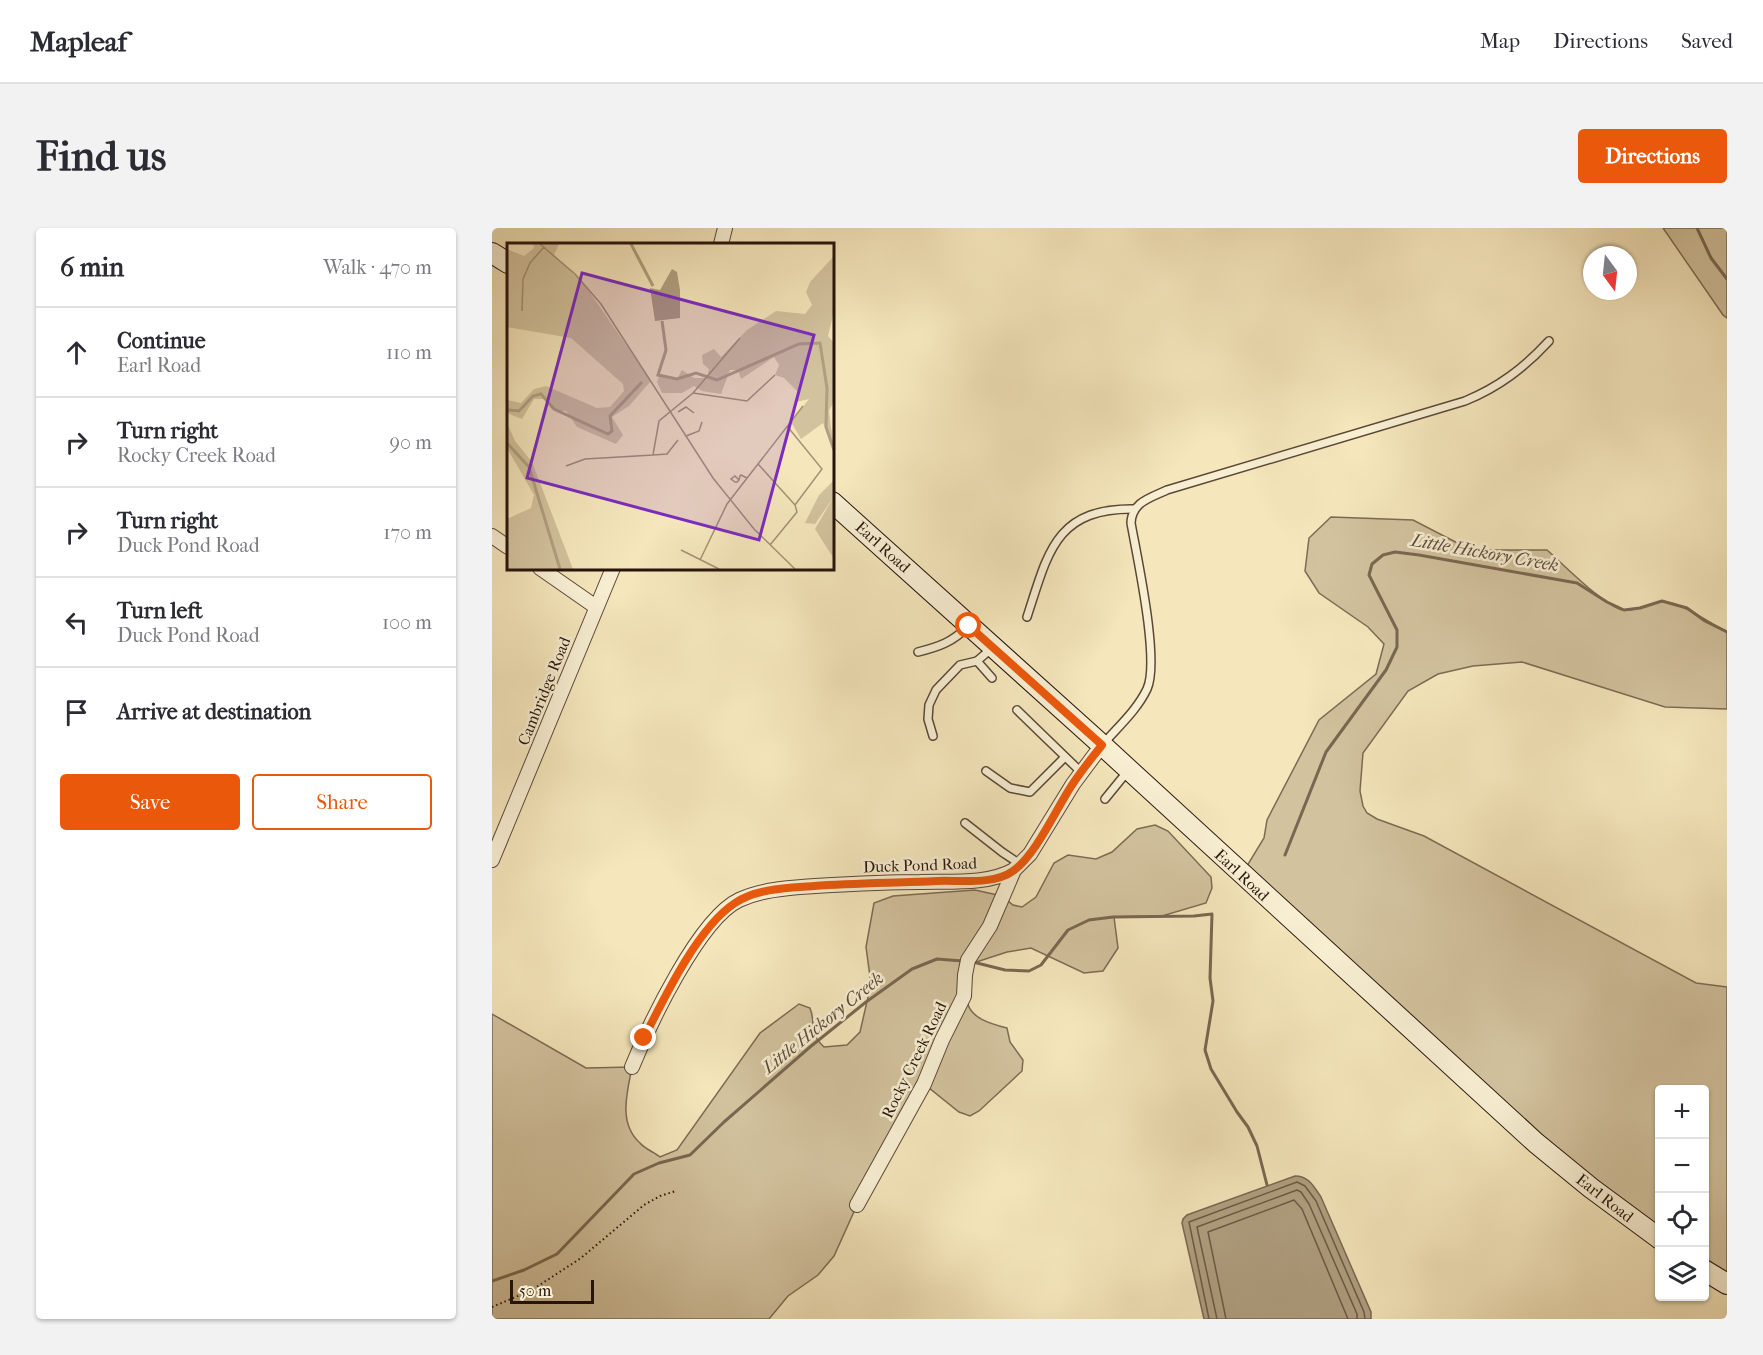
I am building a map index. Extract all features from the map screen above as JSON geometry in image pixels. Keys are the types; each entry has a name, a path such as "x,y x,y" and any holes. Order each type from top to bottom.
{"main road":[{"path":"492,253 507,262"},
{"name":"Earl Road","path":"834,504 1102,745 1536,1143 1655,1236"},
{"path":"1709,1273 1727,1284"}],"street":[{"path":"721,243 724,228"},
{"path":"492,536 507,547"},
{"path":"543,570 596,607"},
{"name":"Cambridge Road","path":"492,860 612,570"},
{"name":"Rocky Creek Road","path":"858,1205 924,1084 942,1040 964,996 968,960 990,926 1017,867 1030,854 1082,772 1102,745"},
{"path":"492,822 504,831"},
{"name":"Duck Pond Road","path":"632,1067 666,995 698,942 718,916 737,901 754,894 786,888 993,879 1017,867"}],"lane":[{"path":"1102,745 1140,702 1149,686 1151,666 1149,636 1131,523 1134,509 1143,501 1167,490 1465,401 1488,392 1530,362 1549,341"},
{"path":"1027,617 1048,556 1071,524 1091,514 1117,509 1134,509"},
{"path":"918,652 945,645 969,626"},
{"path":"933,736 928,719 929,705 936,690 960,665 977,662 993,647"},
{"path":"977,662 992,678"},
{"path":"1017,710 1082,772"},
{"path":"986,771 1010,788 1030,792 1065,757"},
{"path":"1106,798 1129,770"},
{"path":"965,823 1017,867"}],"path":[{"path":"492,1307 532,1290 581,1258 644,1205 660,1196 676,1191"}],"shaded area":[{"path":"1663,228 1727,228 1727,318 1723,315"},
{"path":"1331,517 1413,520 1471,550 1547,550 1595,593 1615,607 1628,610 1667,602 1684,608 1727,632 1727,709 1665,707 1522,662 1473,666 1438,674 1408,691 1363,753 1360,791 1367,813 1377,819 1424,836 1696,983 1727,987 1727,1284 1709,1273 1709,1085 1655,1085 1655,1235 1242,874 1264,838 1267,820 1319,720 1376,674 1384,644 1368,627 1319,593 1305,571 1309,538"},
{"path":"1155,825 1168,831 1211,877 1212,888 1206,903 1162,916 1114,917 1118,948 1103,971 1084,973 1031,948 1007,952 967,965 966,991 969,1008 982,1019 1007,1028 1010,1042 1023,1060 1022,1071 979,1111 970,1116 959,1112 924,1084 857,1205 834,1256 818,1275 788,1296 769,1319 492,1319 492,1014 586,1068 632,1067 626,1117 633,1135 642,1145 660,1157 677,1150 760,1033 799,1004 810,1008 814,1033 824,1047 847,1045 860,1032 871,984 866,947 874,903 893,896 975,890 1002,896 1013,905 1022,907 1036,897 1054,863 1068,855 1096,859 1112,852 1137,829"}],"water":[{"path":"1295,1176 1308,1180 1321,1197 1371,1312 1371,1319 1204,1319 1182,1223 1183,1219 1187,1215"}],"waterway":[{"path":"1697,228 1711,258 1727,279"},
{"name":"Little Hickory Creek","path":"1285,855 1326,752 1386,670 1397,647 1397,630 1369,575 1372,564 1383,555 1395,552 1419,555 1577,583 1624,610 1662,601 1687,608 1705,621 1727,632"},
{"path":"973,962 1005,970 1029,971 1041,965 1068,930 1089,920 1113,917 1212,914 1210,978 1213,1001 1205,1050 1211,1069 1248,1127 1257,1146 1267,1185"},
{"name":"Little Hickory Creek","path":"492,1281 524,1270 557,1254 634,1174 659,1163 690,1155 810,1047 912,969 937,959 963,961"}],"route":[{"path":"644,1038 666,995 698,942 718,916 737,901 754,894 786,888 993,879 1014,870 1030,854 1073,784 1102,745 969,626"}]}
